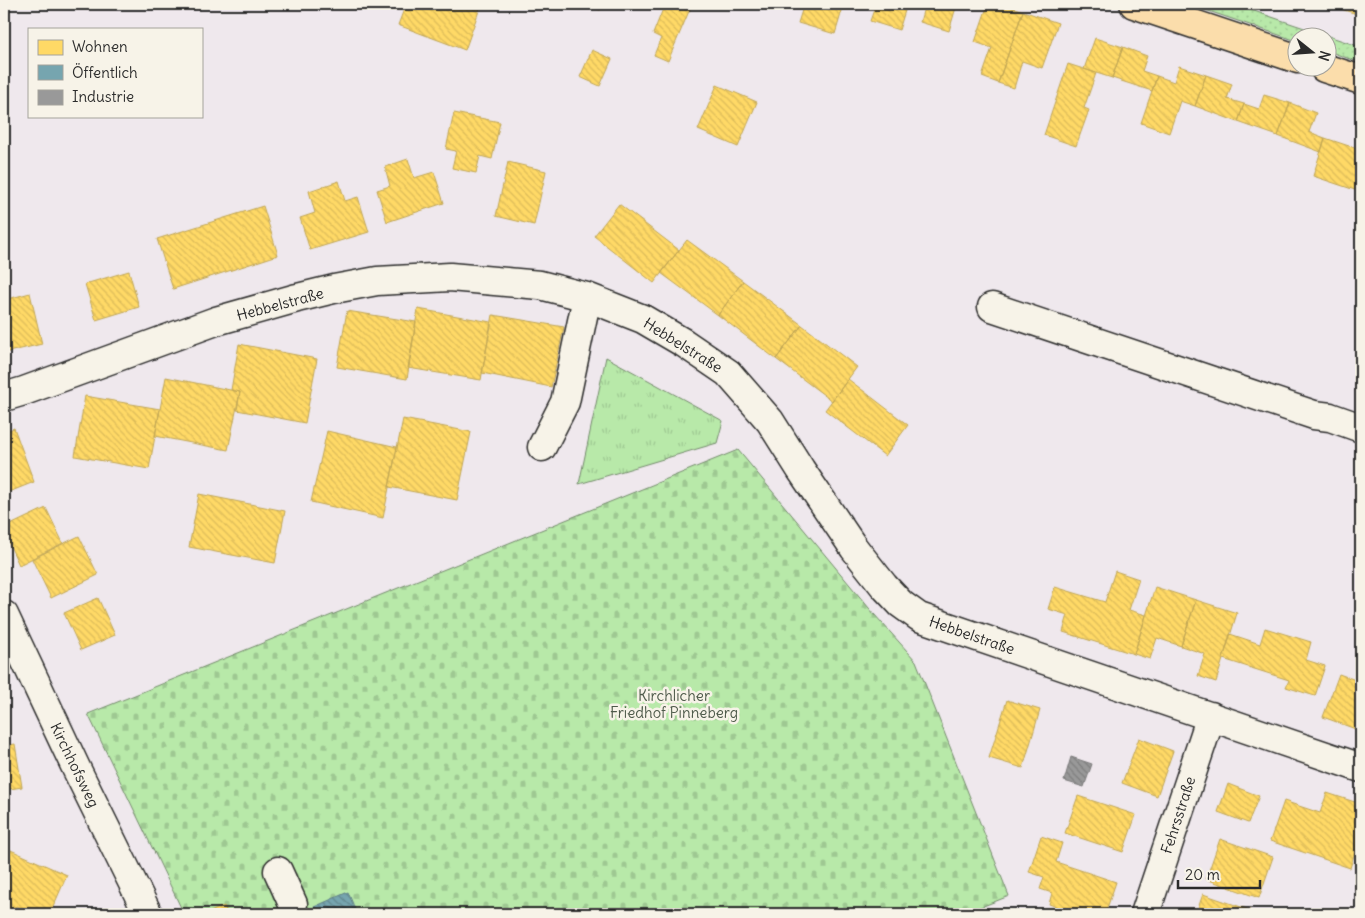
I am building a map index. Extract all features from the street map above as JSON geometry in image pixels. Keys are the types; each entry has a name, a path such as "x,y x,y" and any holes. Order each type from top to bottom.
{"main road":[{"path":"1134,4 1288,55"},
{"path":"1338,73 1361,80"}],"street":[{"name":"Hebbelstraße","path":"4,397 216,321 297,298 377,281 450,277 487,279 540,285 587,297 643,319 684,343 728,373 770,422 854,548 901,604 919,616 1361,768"},
{"path":"542,447 565,402 587,297"},
{"path":"992,307 1314,415 1330,417 1361,428"},
{"name":"Kirchhofsweg","path":"4,615 76,768 148,914"},
{"name":"Fehrsstraße","path":"1145,914 1211,716"},
{"path":"278,870 293,904"}],"green space":[{"path":"1188,4 1233,4 1304,28 1288,28 1288,38"},
{"path":"1338,39 1361,47 1361,63 1338,55"},
{"path":"606,357 723,421 717,443 579,484"},
{"name":"Kirchlicher Friedhof Pinneberg","path":"738,450 874,614 916,661 1009,896 963,914 184,914 88,714"}],"building: Wohnen":[{"path":"406,4 468,4 480,8 465,50 398,25"},
{"path":"583,4 603,4 600,10"},
{"path":"665,4 692,4 668,61 654,55 661,38 653,34"},
{"path":"804,4 844,4 835,34 798,23"},
{"path":"876,4 907,4 899,30 870,21"},
{"path":"925,4 957,4 949,31 920,22"},
{"path":"988,4 1002,4 1023,11 998,83 982,77 992,48 975,42"},
{"path":"1339,4 1361,4 1360,15 1338,8"},
{"path":"1023,11 1058,23 1042,68 1022,61 1014,88 998,83"},
{"path":"1095,38 1123,47 1112,78 1084,69"},
{"path":"1123,47 1147,56 1142,71 1157,76 1152,91 1112,78"},
{"path":"592,50 612,59 600,86 580,77"},
{"path":"1068,64 1096,73 1084,108 1089,110 1076,146 1044,135"},
{"path":"1179,66 1206,75 1195,106 1180,101 1169,133 1141,123 1157,76 1174,82"},
{"path":"1206,75 1232,84 1227,99 1244,104 1238,122 1195,106"},
{"path":"717,85 757,102 738,147 698,130"},
{"path":"1264,95 1290,103 1278,136 1238,122 1244,104 1259,109"},
{"path":"1290,103 1316,113 1309,132 1325,138 1321,152 1278,136"},
{"path":"454,113 500,122 492,159 480,156 476,173 452,168 456,151 446,149"},
{"path":"1325,138 1361,150 1361,170 1355,190 1313,176"},
{"path":"408,159 414,178 434,172 444,203 387,222 377,190 390,186 385,167"},
{"path":"508,162 546,171 534,225 496,216"},
{"path":"1361,170 1361,192 1355,190"},
{"path":"339,181 345,201 358,197 369,232 310,250 300,218 315,213 309,191"},
{"path":"619,204 679,250 654,283 594,236"},
{"path":"263,206 278,255 173,289 157,239"},
{"path":"1361,236 1361,253 1356,251"},
{"path":"687,240 743,281 718,315 661,273"},
{"path":"129,271 139,307 96,320 85,284"},
{"path":"743,281 802,325 776,359 718,315"},
{"path":"30,293 42,344 4,353 4,300"},
{"path":"418,309 491,322 481,380 408,368"},
{"path":"347,311 416,322 407,379 337,367"},
{"path":"493,315 564,327 551,387 482,373"},
{"path":"802,325 857,367 832,401 776,359"},
{"path":"239,344 317,359 305,423 237,410 240,392 231,390"},
{"path":"166,377 240,392 228,450 155,436"},
{"path":"848,379 908,425 885,456 825,410"},
{"path":"85,396 160,409 149,469 75,456"},
{"path":"403,419 471,432 457,500 389,487"},
{"path":"14,428 34,482 4,494 4,432"},
{"path":"327,431 397,447 383,518 311,502"},
{"path":"199,494 285,511 275,563 189,547"},
{"path":"46,508 63,543 19,565 4,533 4,528"},
{"path":"79,536 98,575 51,598 32,559"},
{"path":"1115,571 1139,579 1129,610 1146,615 1134,654 1063,632 1068,615 1048,609 1055,587 1105,602"},
{"path":"1155,587 1196,600 1181,646 1157,638 1150,659 1134,654"},
{"path":"98,598 115,635 81,650 64,613"},
{"path":"1196,600 1237,613 1216,682 1198,676 1205,654 1181,646"},
{"path":"1265,628 1311,642 1306,660 1325,666 1315,696 1286,687 1289,680 1223,659 1230,634 1260,644"},
{"path":"1339,674 1361,682 1361,731 1323,717"},
{"path":"1007,700 1040,710 1023,768 989,758"},
{"path":"1139,738 1173,751 1157,796 1122,783"},
{"path":"15,744 22,787 4,790 4,746"},
{"path":"1228,784 1259,796 1248,823 1218,812"},
{"path":"1327,793 1361,804 1361,833 1350,868 1270,841 1284,801 1320,813"},
{"path":"1078,796 1136,815 1123,852 1065,833"},
{"path":"1041,836 1062,843 1056,862 1116,882 1105,914 1060,914 1062,909 1049,904 1052,893 1040,889 1044,877 1029,872"},
{"path":"1220,839 1273,857 1259,898 1206,879"},
{"path":"4,847 67,875 50,914 36,914 16,906 13,914 4,914"},
{"path":"1203,894 1250,910 1248,914 1196,914"},
{"path":"224,906 228,914 210,914 210,912"}],"building: Öffentlich":[{"path":"348,892 357,914 317,914 314,907"}],"building: Industrie":[{"path":"1071,757 1092,764 1084,787 1064,781"}]}
